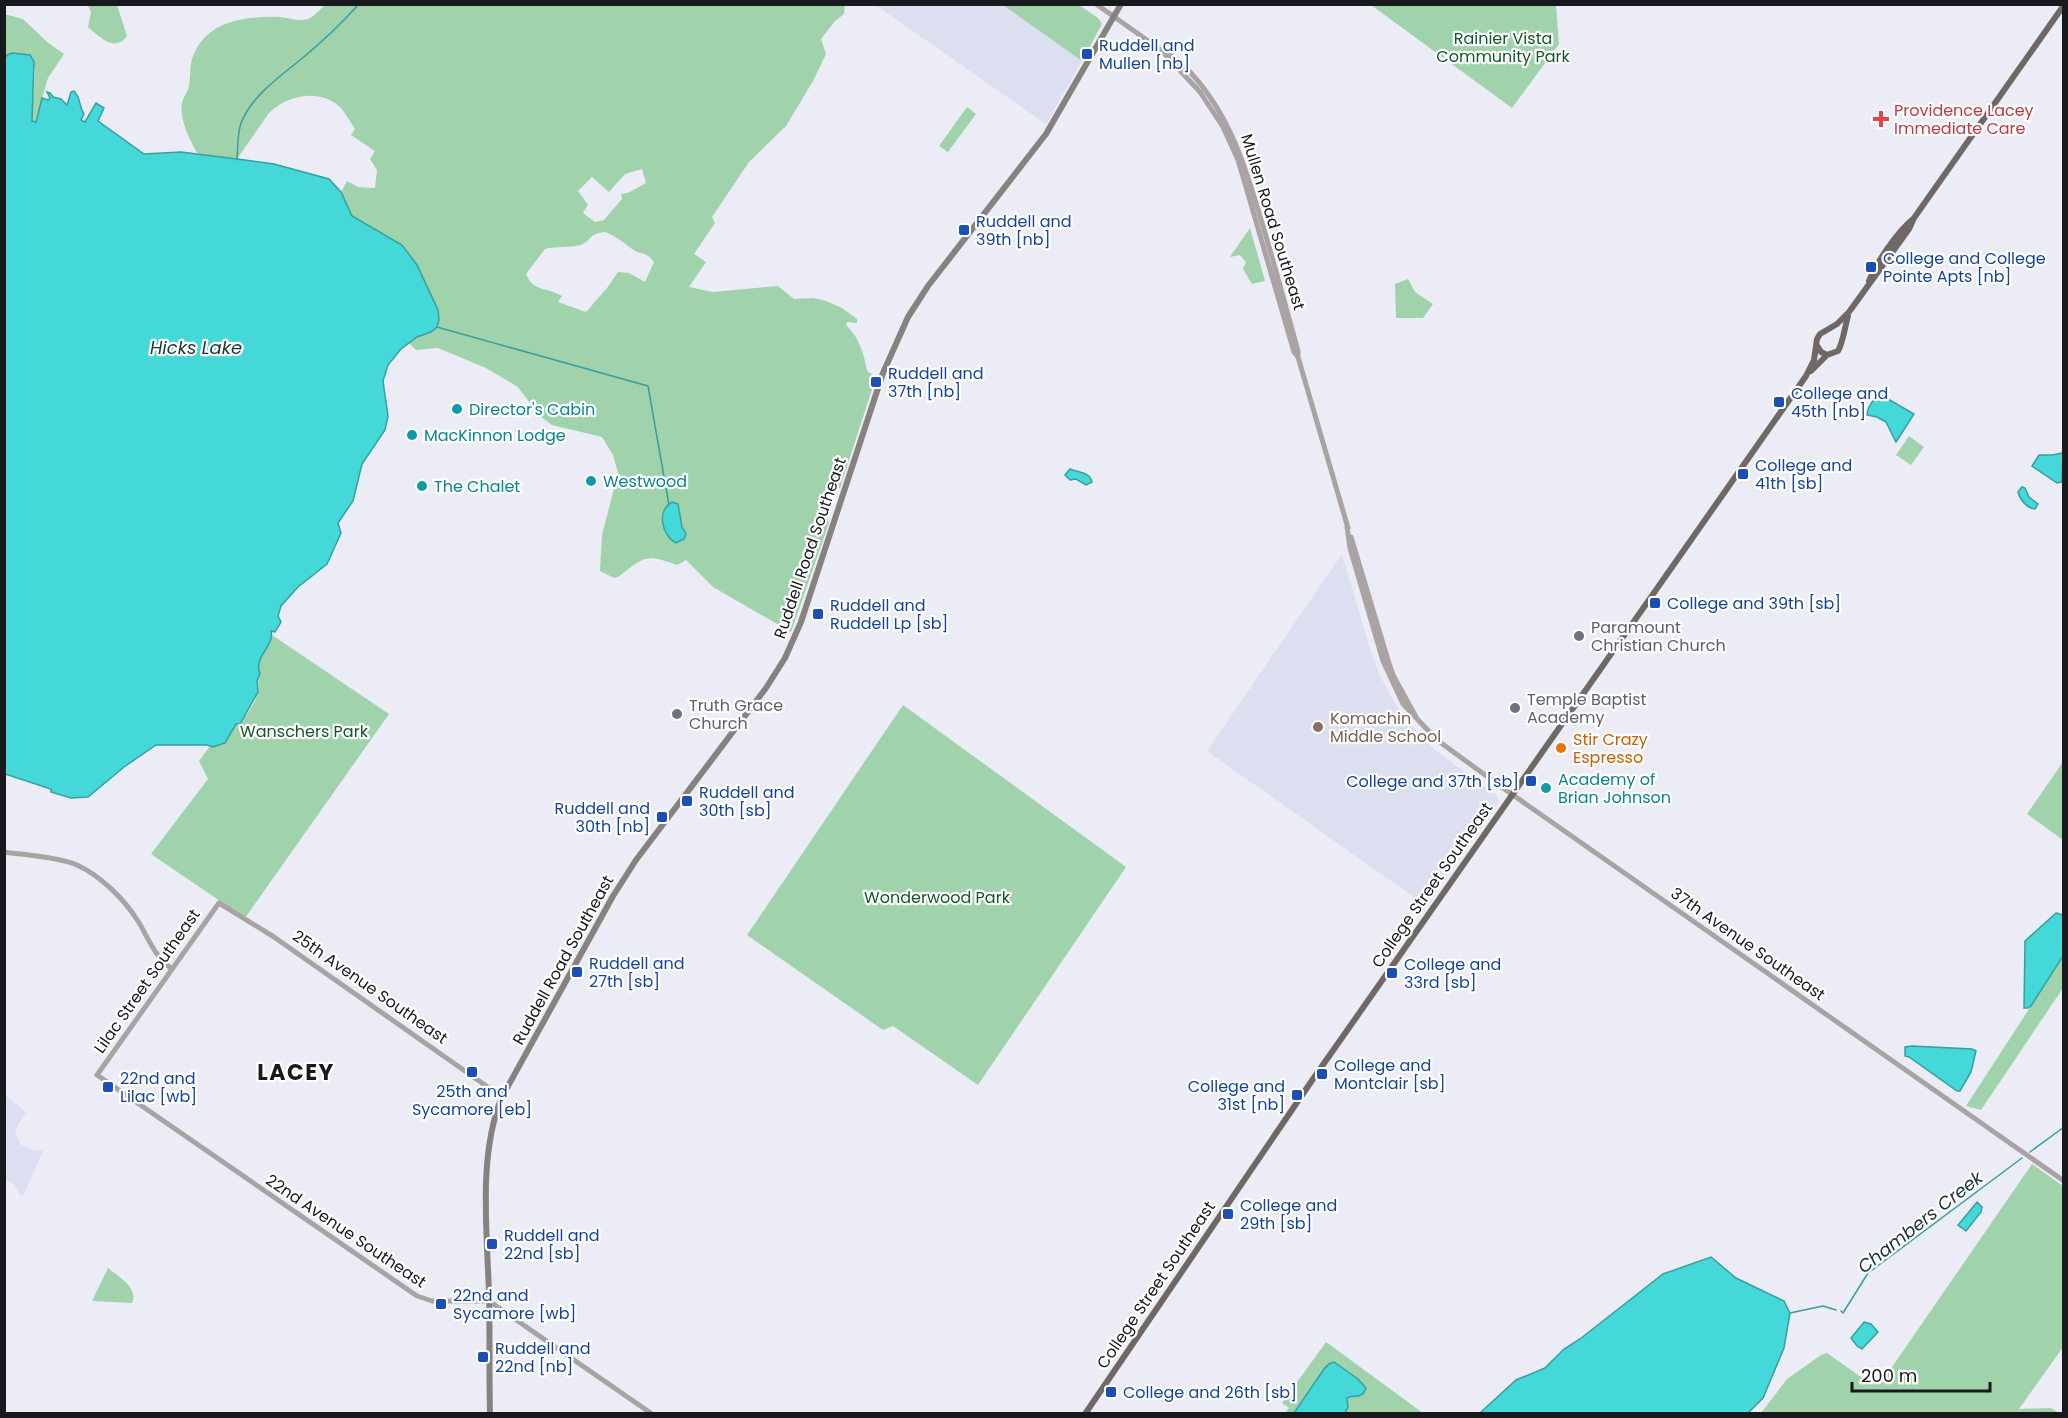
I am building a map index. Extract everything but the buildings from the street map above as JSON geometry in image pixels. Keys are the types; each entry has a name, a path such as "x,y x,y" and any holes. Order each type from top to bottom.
{"main road":[{"name":"Ruddell Road Southeast","path":"490,1413 486,1208 488,1147 502,1096 636,860 766,687 792,644 883,373 908,316 928,286 1046,134 1121,4"},
{"path":"1849,312 1838,351 1827,355 1821,352 1817,339 1820,334 1829,330 1849,312 1876,277 1914,218 2064,5"},
{"path":"1829,330 1836,332 1841,339"},
{"name":"College Street Southeast","path":"1085,1413 1313,1079 1806,376 1818,347"},
{"name":"College Street Southeast","path":"1806,376 1827,355"}],"street":[{"name":"Mullen Road Southeast","path":"1096,4 1161,50 1200,92 1213,110 1231,144 1246,187 1294,352 1298,357 1390,668 1417,720 1454,754 1512,795"},
{"name":"37th Avenue Southeast","path":"1512,795 2064,1181"},
{"path":"4,852 69,862 88,871 125,904 162,962 172,969"},
{"name":"25th Avenue Southeast","path":"219,903 274,937 502,1096"},
{"name":"Lilac Street Southeast","path":"97,1075 219,903"},
{"name":"22nd Avenue Southeast","path":"97,1075 417,1296 432,1301 489,1301"},
{"path":"489,1301 652,1413"}],"shaded area":[{"path":"879,4 1003,5 1082,61 1046,124 877,6"},
{"name":"Komachin Middle School","path":"1342,554 1369,646 1379,674 1393,700 1406,720 1435,750 1497,796 1498,803 1425,905 1207,751"},
{"path":"5,1095 26,1112 15,1130 20,1144 30,1149 43,1151 23,1196 13,1183 5,1180"}],"green space":[{"path":"84,5 117,5 127,36 117,43 102,39 88,27 91,12 88,6"},
{"path":"325,5 845,5 844,14 835,21 821,39 826,54 786,126 749,162 712,217 715,223 694,254 706,262 689,287 713,292 778,286 794,299 813,298 842,308 857,319 857,323 847,322 846,325 860,346 867,371 876,377 840,488 825,489 829,523 791,632 713,587 686,560 677,565 658,559 645,559 614,578 600,571 602,535 618,473 613,455 602,437 552,425 540,416 518,387 486,368 438,348 416,350 409,343 431,332 438,310 417,265 402,245 352,216 341,192 347,181 358,187 375,188 377,170 370,159 375,151 351,135 355,129 338,105 318,96 291,99 269,113 237,159 198,154 186,130 181,109 189,86 192,58 200,43 219,27 230,22 267,17 305,20","holes":["642,169 646,183 628,193 621,194 622,199 604,220 595,222 583,213 588,205 578,191 592,177 609,192 625,174","606,232 635,251 651,258 654,262 645,282 629,273 618,272 586,312 558,302 562,296 532,284 529,280 526,274 545,249 580,245 593,235","668,504 679,508 682,527 663,513"]},
{"path":"1003,5 1079,5 1098,18 1102,24 1082,61"},
{"name":"Rainier Vista Community Park","path":"1371,5 1556,5 1559,44 1512,108"},
{"path":"4,14 23,19 47,42 64,54 48,78 35,122 32,121 35,71 30,55 12,53 5,58"},
{"path":"967,107 976,114 948,152 939,146"},
{"path":"1250,228 1265,281 1252,284 1243,269 1246,262 1240,255 1230,257"},
{"path":"1408,279 1415,292 1433,304 1423,318 1396,318 1395,284"},
{"path":"1909,436 1924,447 1911,465 1896,455"},
{"name":"Wanschers Park","path":"272,635 389,714 245,918 151,854 208,779 199,761 210,746 225,743 236,724 240,724 253,705 258,693 260,658"},
{"name":"Wonderwood Park","path":"903,705 1126,867 978,1085 893,1026 883,1030 747,935"},
{"path":"2063,762 2063,840 2027,814"},
{"path":"2063,957 2063,988 1981,1110 1966,1106"},
{"path":"2032,1164 2063,1186 2063,1347 2019,1409 2051,1408 2059,1413 1761,1413 1787,1379 1827,1353 1868,1382 1875,1380 1881,1383"},
{"path":"108,1268 133,1292 132,1303 92,1301"},
{"path":"1326,1342 1423,1413 1285,1413 1289,1408 1282,1403"}],"water":[{"name":"Hicks Lake","path":"12,53 30,55 34,62 32,121 36,122 42,98 48,100 50,98 47,92 67,105 71,92 74,91 84,114 81,120 85,122 96,103 104,108 98,121 144,154 181,152 274,164 329,179 341,192 352,216 402,245 417,265 438,310 437,327 417,337 401,349 388,365 383,381 388,416 385,430 362,464 353,501 338,523 341,533 327,564 298,587 281,606 278,616 281,622 275,632 271,631 270,642 259,662 258,692 240,724 236,724 225,743 213,747 156,745 124,767 88,797 71,798 5,774 4,60"},
{"path":"1881,395 1914,414 1896,442 1886,422 1867,415 1871,403"},
{"path":"2063,453 2062,482 2057,483 2032,466 2039,455"},
{"path":"1070,469 1086,474 1092,482 1086,485 1076,479 1070,480 1065,475"},
{"path":"2022,487 2038,504 2035,509 2020,498 2018,492"},
{"path":"672,502 678,504 682,527 686,534 684,539 676,543 667,535 663,523 664,511"},
{"path":"2056,913 2063,915 2063,956 2031,1006 2024,1008 2025,941"},
{"path":"1905,1047 1976,1051 1971,1072 1960,1091 1905,1056"},
{"path":"1977,1202 1982,1207 1981,1212 1966,1231 1958,1225"},
{"path":"1711,1257 1736,1278 1784,1301 1790,1313 1784,1348 1763,1398 1748,1413 1480,1413 1516,1380 1545,1368 1564,1349 1663,1274"},
{"path":"1864,1322 1871,1324 1878,1332 1862,1349 1851,1338"},
{"path":"1334,1362 1358,1379 1366,1388 1364,1392 1347,1398 1348,1407 1345,1413 1294,1413 1324,1369"}],"waterway":[{"path":"237,160 241,123 252,103 268,86 326,38 359,4"},
{"path":"437,327 648,386 669,505"},
{"name":"Chambers Creek","path":"2030,1152 2064,1127"},
{"name":"Chambers Creek","path":"1841,1311 1843,1313 1868,1273 2022,1158"},
{"path":"1790,1313 1823,1306 1836,1310"}],"place":[{"name":"Ruddell and Mullen [nb]","path":"1087,54"},
{"name":"Providence Lacey Immediate Care","path":"1881,119"},
{"name":"Ruddell and 39th [nb]","path":"964,230"},
{"name":"College and College Pointe Apts [nb]","path":"1871,267"},
{"name":"Ruddell and 37th [nb]","path":"876,382"},
{"name":"College and 45th [nb]","path":"1779,402"},
{"name":"Director's Cabin","path":"457,409"},
{"name":"MacKinnon Lodge","path":"412,435"},
{"name":"College and 41th [sb]","path":"1743,474"},
{"name":"Westwood","path":"591,481"},
{"name":"The Chalet","path":"422,486"},
{"name":"College and 39th [sb]","path":"1655,603"},
{"name":"Ruddell and Ruddell Lp [sb]","path":"818,614"},
{"name":"Paramount Christian Church","path":"1579,636"},
{"name":"Temple Baptist Academy","path":"1515,708"},
{"name":"Truth Grace Church","path":"677,714"},
{"name":"Komachin Middle School","path":"1318,727"},
{"name":"Stir Crazy Espresso","path":"1561,748"},
{"name":"College and 37th [sb]","path":"1531,781"},
{"name":"Academy of Brian Johnson","path":"1546,788"},
{"name":"Ruddell and 30th [sb]","path":"687,801"},
{"name":"Ruddell and 30th [nb]","path":"662,817"},
{"name":"Ruddell and 27th [sb]","path":"577,972"},
{"name":"College and 33rd [sb]","path":"1392,973"},
{"name":"25th and Sycamore [eb]","path":"472,1072"},
{"name":"College and Montclair [sb]","path":"1322,1074"},
{"name":"22nd and Lilac [wb]","path":"108,1087"},
{"name":"College and 31st [nb]","path":"1297,1095"},
{"name":"College and 29th [sb]","path":"1228,1214"},
{"name":"Ruddell and 22nd [sb]","path":"492,1244"},
{"name":"22nd and Sycamore [wb]","path":"441,1304"},
{"name":"Ruddell and 22nd [nb]","path":"483,1357"},
{"name":"College and 26th [sb]","path":"1111,1392"}],"district":[{"name":"LACEY","path":"296,1072"}]}
